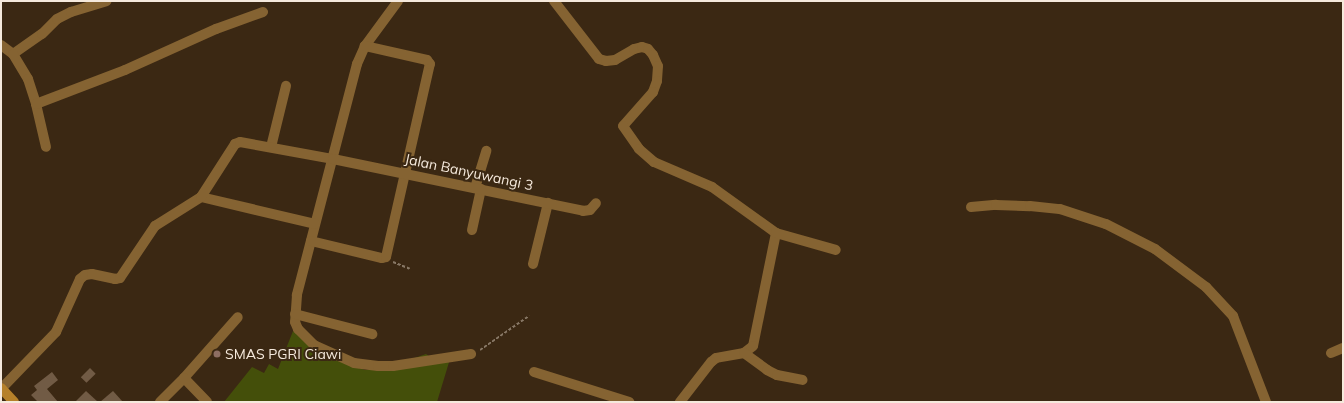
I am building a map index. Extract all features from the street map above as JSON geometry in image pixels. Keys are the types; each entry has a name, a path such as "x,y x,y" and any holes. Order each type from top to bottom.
{"main road":[{"path":"2,392 14,402"}],"street":[{"path":"13,54 42,34 57,19 71,12 106,1"},
{"path":"398,1 365,46 354,74 311,240 295,314 298,329 314,345 354,363 393,366 471,354"},
{"path":"554,1 599,59 606,61 615,60 634,49 642,47 648,49 654,55 658,66 657,81 653,92 623,126 639,149 654,162 712,187 776,233 836,250"},
{"path":"36,104 125,70 216,29 263,12"},
{"path":"1,45 13,54 28,78 46,146"},
{"path":"311,240 384,258 386,257 429,62 365,46"},
{"path":"272,147 286,86"},
{"name":"Jalan Banyuwangi 3","path":"201,197 236,144 245,142 405,173 583,211 590,210 596,203"},
{"path":"472,230 478,188 486,151"},
{"path":"2,392 56,332 80,279 85,275 92,274 115,279 120,278 155,226 201,197 315,224"},
{"path":"533,264 548,203"},
{"path":"971,207 996,204 1060,209 1106,224 1155,249 1206,287 1233,316 1266,402"},
{"path":"680,402 711,362 716,358 744,353 750,350 756,340 776,233"},
{"path":"295,314 372,334"},
{"path":"160,402 184,378 238,317"},
{"path":"1331,353 1343,348"},
{"path":"744,353 767,370 777,375 803,380"},
{"path":"534,372 628,402"},
{"path":"184,378 207,402"}],"path":[{"path":"384,258 410,269"},
{"path":"471,354 481,350 529,316"}],"green space":[{"path":"293,331 310,344 346,364 365,370 386,368 426,354 433,359 450,359 437,402 224,402 252,367 264,373 269,364 278,369"}],"building":[{"path":"90,368 96,374 86,383 81,377"},
{"path":"52,372 58,380 47,389 58,402 38,402 31,395 37,390 34,386"},
{"path":"86,391 98,402 75,402"},
{"path":"113,391 123,402 100,402"}],"place":[{"name":"SMAS PGRI Ciawi","path":"217,354"}]}
